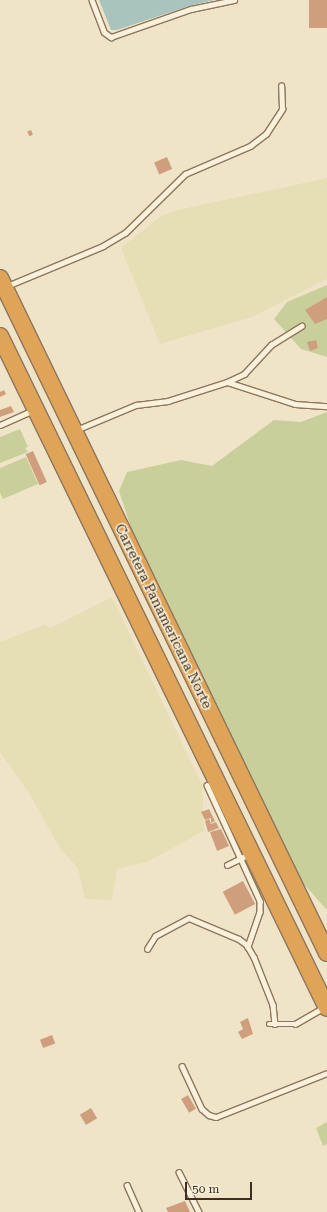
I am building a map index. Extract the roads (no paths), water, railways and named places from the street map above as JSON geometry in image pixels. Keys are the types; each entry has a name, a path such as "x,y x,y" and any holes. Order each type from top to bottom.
{"highway":[{"name":"Carretera Panamericana Norte","path":"2,283 327,953"},
{"name":"Carretera Panamericana Norte","path":"0,336 246,856 326,1007"}],"lane":[{"path":"92,0 104,32 111,37 191,9 234,0"},
{"path":"2,283 103,246 124,233 185,174 250,146 266,134 282,109 281,86"},
{"path":"74,431 136,405 168,401 227,382 244,374 271,345 302,326"},
{"path":"227,382 295,404 327,406"},
{"path":"0,425 35,409"},
{"path":"207,786 246,856 260,901 260,912 248,947"},
{"path":"227,865 246,856"},
{"path":"147,949 156,936 189,918 239,939 248,947 269,994 275,1024"},
{"path":"269,1024 300,1022 326,1007"},
{"path":"182,1066 202,1109 209,1115 216,1117 327,1073"},
{"path":"179,1172 199,1212"},
{"path":"127,1185 139,1212"}],"water":[{"path":"99,0 214,0 189,6 117,30 111,30"}]}
